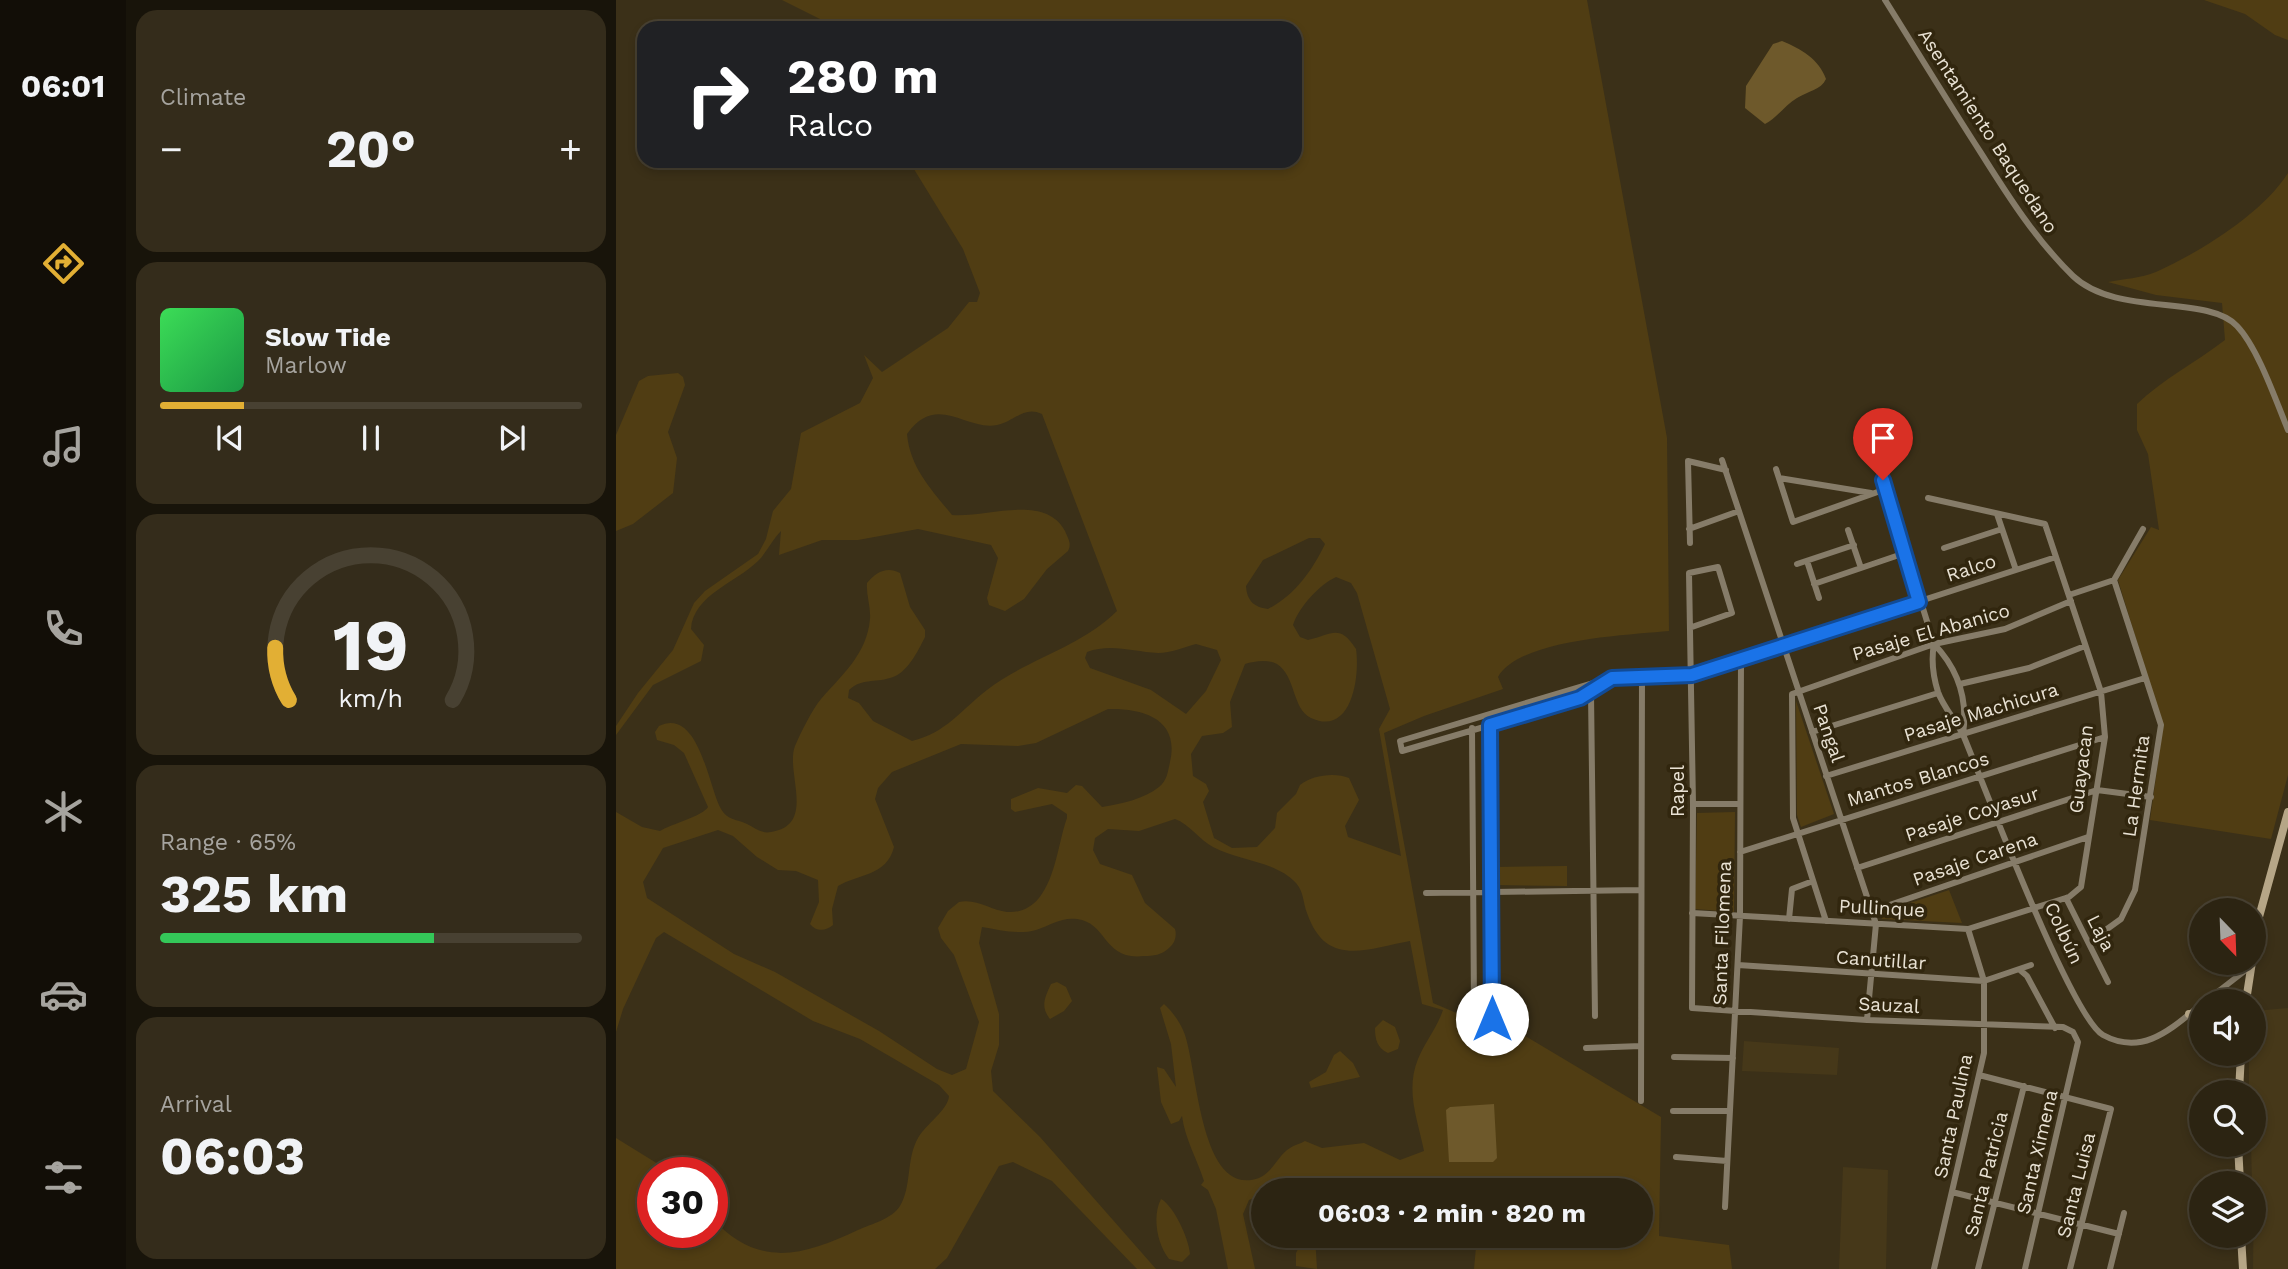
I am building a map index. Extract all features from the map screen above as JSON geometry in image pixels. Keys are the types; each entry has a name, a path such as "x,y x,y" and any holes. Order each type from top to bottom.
{"street":[{"name":"Asentamiento Baquedano","path":"1885,0 2021,214 2073,276 2084,285 2116,298 2207,311 2227,318 2237,326 2251,347 2288,430"},
{"name":"Pangal","path":"1722,460 1872,911 1875,924 1867,1020"},
{"path":"1689,543 1688,461 1726,470"},
{"path":"1776,469 1793,522 1886,489"},
{"path":"1779,478 1873,493"},
{"name":"Colbún","path":"1883,480 1934,644 1946,658 1960,684 1965,714 1963,734"},
{"path":"1928,498 1997,514 2016,570"},
{"path":"1689,529 1739,511"},
{"name":"Guayacan","path":"1997,514 2045,524 2101,692 2105,737 2082,883 2075,893 2066,898"},
{"path":"1944,548 2002,529"},
{"path":"2070,598 2114,580 2143,529"},
{"path":"1848,530 1861,568"},
{"path":"1797,564 1854,545"},
{"path":"1814,583 1905,553"},
{"name":"Ralco","path":"1612,678 1591,693 1402,751 1400,741 1589,684 1612,678 1642,674 1692,675 2056,557"},
{"path":"1807,561 1819,598"},
{"name":"Rapel","path":"1692,627 1732,613 1718,567 1689,573 1692,627 1692,1008"},
{"name":"La Hermita","path":"2089,942 2120,919 2129,907 2135,890 2161,725 2114,580"},
{"name":"Pasaje El Abanico","path":"1797,690 1934,644 2005,629 2070,598"},
{"name":"Colbún","path":"1934,644 1932,664 1938,694 1951,719 1963,734 1978,777 2034,908 2087,1020 2098,1032 2124,1042 2146,1041 2166,1033 2189,1014"},
{"path":"1960,684 2029,668 2085,646"},
{"name":"Santa Filomena","path":"1725,1207 1740,916 1741,659"},
{"path":"1641,1101 1642,674"},
{"name":"Pasaje Machicura","path":"1826,776 2145,678"},
{"path":"1589,684 1595,1016"},
{"path":"1797,690 1792,694 1793,818 1826,921"},
{"path":"1812,732 1938,694"},
{"path":"1488,715 1492,1019"},
{"path":"1471,720 1474,1007 1492,1007"},
{"name":"Mantos Blancos","path":"1740,852 2105,737"},
{"path":"2097,790 2151,797"},
{"name":"Pasaje Coyasur","path":"1857,868 2097,790"},
{"path":"1693,804 1740,804"},
{"path":"2266,901 2288,812"},
{"name":"Pasaje Carena","path":"1872,911 2088,837"},
{"path":"1473,863 1492,863"},
{"path":"1789,919 1791,890 1813,881"},
{"path":"1426,892 1641,890"},
{"name":"Laja","path":"2066,898 2108,982"},
{"name":"Pullinque","path":"1692,913 1968,929 2066,898"},
{"name":"Santa Paulina","path":"1934,1269 1984,1053 1984,981 1968,929"},
{"name":"Canutillar","path":"1738,965 1872,976 1984,981 2031,965"},
{"path":"2020,970 2027,976 2055,1028"},
{"path":"2221,989 2238,975"},
{"name":"Sauzal","path":"1692,1008 1867,1020 2055,1028 2070,1030 2078,1042"},
{"name":"Santa Ximena","path":"2025,1269 2078,1042"},
{"path":"1586,1048 1641,1046"},
{"path":"1674,1057 1733,1058"},
{"path":"2239,1066 2240,1071"},
{"path":"2240,1066 2240,1080"},
{"path":"1979,1075 2066,1097"},
{"name":"Santa Patricia","path":"1978,1269 2024,1086"},
{"name":"Santa Luisa","path":"2066,1097 2112,1109 2070,1269"},
{"path":"1673,1111 1729,1111"},
{"path":"1676,1157 1727,1161"},
{"path":"1952,1192 2119,1234"},
{"path":"2110,1269 2124,1213"},
{"path":"2242,1248 2243,1269"}],"shaded area":[{"path":"782,0 1587,0 1667,438 1669,631 1576,641 1528,654 1510,664 1498,677 1503,689 1384,733 1433,1003 1494,1029 1515,1030 1661,1117 1659,1236 1729,1245 1732,1269 1474,1269 1476,1248 1653,1248 1653,1178 1259,1178 1272,1168 1286,1151 1305,1141 1322,1148 1364,1143 1400,1160 1424,1151 1414,1105 1414,1071 1443,1010 1422,1004 1410,941 1363,950 1336,948 1325,942 1315,930 1301,890 1288,876 1268,866 1213,847 1175,819 1139,831 1108,829 1095,838 1093,850 1100,864 1132,875 1145,903 1175,929 1174,942 1163,952 1144,956 1121,953 1113,948 1095,927 1077,919 1061,920 1036,930 1022,932 982,927 979,943 999,1014 999,1045 991,1071 993,1091 1040,1137 1156,1269 1137,1269 1052,1181 1013,1162 999,1166 947,1258 935,1269 616,1269 616,1138 647,1157 637,1157 637,1248 728,1248 728,1233 746,1245 764,1251 800,1251 838,1239 881,1221 896,1211 904,1198 914,1146 948,1101 949,1096 939,1085 860,1039 813,1021 664,932 656,938 623,1009 616,1032 616,812 642,827 660,831 700,814 708,807 684,753 674,745 657,740 655,732 659,726 673,723 684,728 693,738 701,752 721,809 726,815 762,831 771,832 785,827 793,819 796,809 793,757 795,746 818,704 852,663 864,643 870,619 867,583 878,573 891,570 900,573 910,607 925,630 925,637 902,672 890,678 854,686 849,690 848,698 859,703 873,721 912,741 944,727 1003,679 1071,644 1117,611 1042,414 1030,412 997,425 985,425 940,414 918,422 907,434 917,468 952,515 1030,510 1044,513 1056,520 1065,531 1070,543 1068,551 1047,569 1024,599 1005,611 989,605 987,598 998,558 991,545 918,529 858,540 822,540 779,555 781,531 758,561 717,590 699,607 691,629 704,645 701,661 653,685 616,735 616,726 638,693 673,650 694,603 705,591 758,554 766,539 773,511 791,489 801,433 860,403 873,378 864,355 882,372 948,328 969,302 977,302 980,293 963,249 913,168 1302,168 1302,21 824,21","holes":["1309,538 1320,538 1325,544 1314,564 1286,597 1268,609 1252,602 1246,586 1263,560","1336,577 1351,583 1357,593 1390,709 1379,729 1401,856 1348,837 1345,826 1359,800 1349,778 1337,775 1317,777 1300,785 1296,794 1277,813 1275,828 1257,847 1232,848 1214,838 1203,802 1209,791 1206,784 1193,776 1191,754 1202,736 1223,733 1232,727 1230,702 1245,664 1261,661 1277,664 1288,676 1300,707 1311,718 1325,722 1336,719 1344,712 1354,688 1356,649 1340,633 1308,640 1300,637 1293,625 1305,604 1330,581","1196,644 1217,650 1221,660 1206,691 1186,714 1151,690 1090,668 1085,658 1087,652 1105,648 1158,653","1108,709 1146,714 1164,726 1172,747 1164,782 1146,795 1102,807 1082,786 1076,785 1067,793 1038,788 1011,799 1011,809 1015,812 1052,804 1067,814 1056,861 1044,891 1035,903 1023,910 1007,912 977,903 959,902 948,911 938,928 941,938 954,955 979,1022 966,1069 952,1075 937,1069 879,1031 775,972 734,954 647,898 643,882 663,848 718,830 733,836 757,857 778,870 796,871 818,880 819,902 810,924 821,930 827,928 833,925 832,909 838,886 871,873 885,864 890,857 894,847 875,799 878,788 892,772 961,744 1018,746 1036,743"]},
{"path":"2204,0 2288,0 2288,40 2275,35 2245,14"},
{"path":"1782,41 1808,55 1819,66 1826,79 1821,86 1793,101 1765,124 1745,108 1746,86 1773,44"},
{"path":"2288,173 2288,775 2271,839 2150,820 2163,727 2118,580 2151,527 2159,530 2148,454 2137,430 2137,404 2225,340 2222,303 2156,295 2108,282 2156,272 2192,254 2263,203"},
{"path":"678,373 683,377 685,385 668,432 677,458 673,493 633,524 616,531 616,435 639,381 648,376"},
{"path":"1796,701 1834,814 1801,827 1797,815"},
{"path":"1735,812 1734,912 1695,909 1697,813"},
{"path":"1567,866 1567,886 1496,885 1496,867"},
{"path":"1949,890 1962,923 1882,919 1880,913"},
{"path":"1057,982 1066,987 1072,1001 1064,1011 1050,1019 1044,1002 1051,984"},
{"path":"1164,1004 1183,1030 1212,1149 1224,1169 1239,1179 1251,1178 1251,1199 1243,1214 1255,1269 1228,1269 1216,1209 1208,1190 1201,1185 1204,1181 1188,1141 1182,1116 1179,1121 1171,1124 1161,1102 1157,1067 1164,1069 1176,1087 1171,1044 1160,1008"},
{"path":"2288,1008 2288,1269 2253,1269 2253,1248 2266,1248 2266,1171 2252,1171 2251,1157 2266,1157 2266,1080 2249,1080 2249,1066 2266,1066 2266,1010"},
{"path":"1383,1020 1395,1027 1400,1041 1398,1049 1388,1053 1379,1046 1375,1036 1375,1028"},
{"path":"1744,1041 1839,1048 1837,1075 1742,1071"},
{"path":"1340,1051 1353,1063 1360,1077 1311,1088 1309,1082 1326,1072 1334,1055"},
{"path":"1494,1104 1497,1158 1493,1162 1449,1162 1446,1110 1450,1107"},
{"path":"1843,1167 1888,1170 1886,1269 1839,1269"},
{"path":"1161,1199 1176,1216 1187,1240 1190,1254 1182,1262 1169,1259 1159,1238 1156,1222"},
{"path":"1299,1248 1316,1248 1317,1269 1296,1266"}],"route":[{"path":"1492,1019 1490,725 1580,698 1612,678 1642,674 1692,675 1919,602 1883,480"}]}
